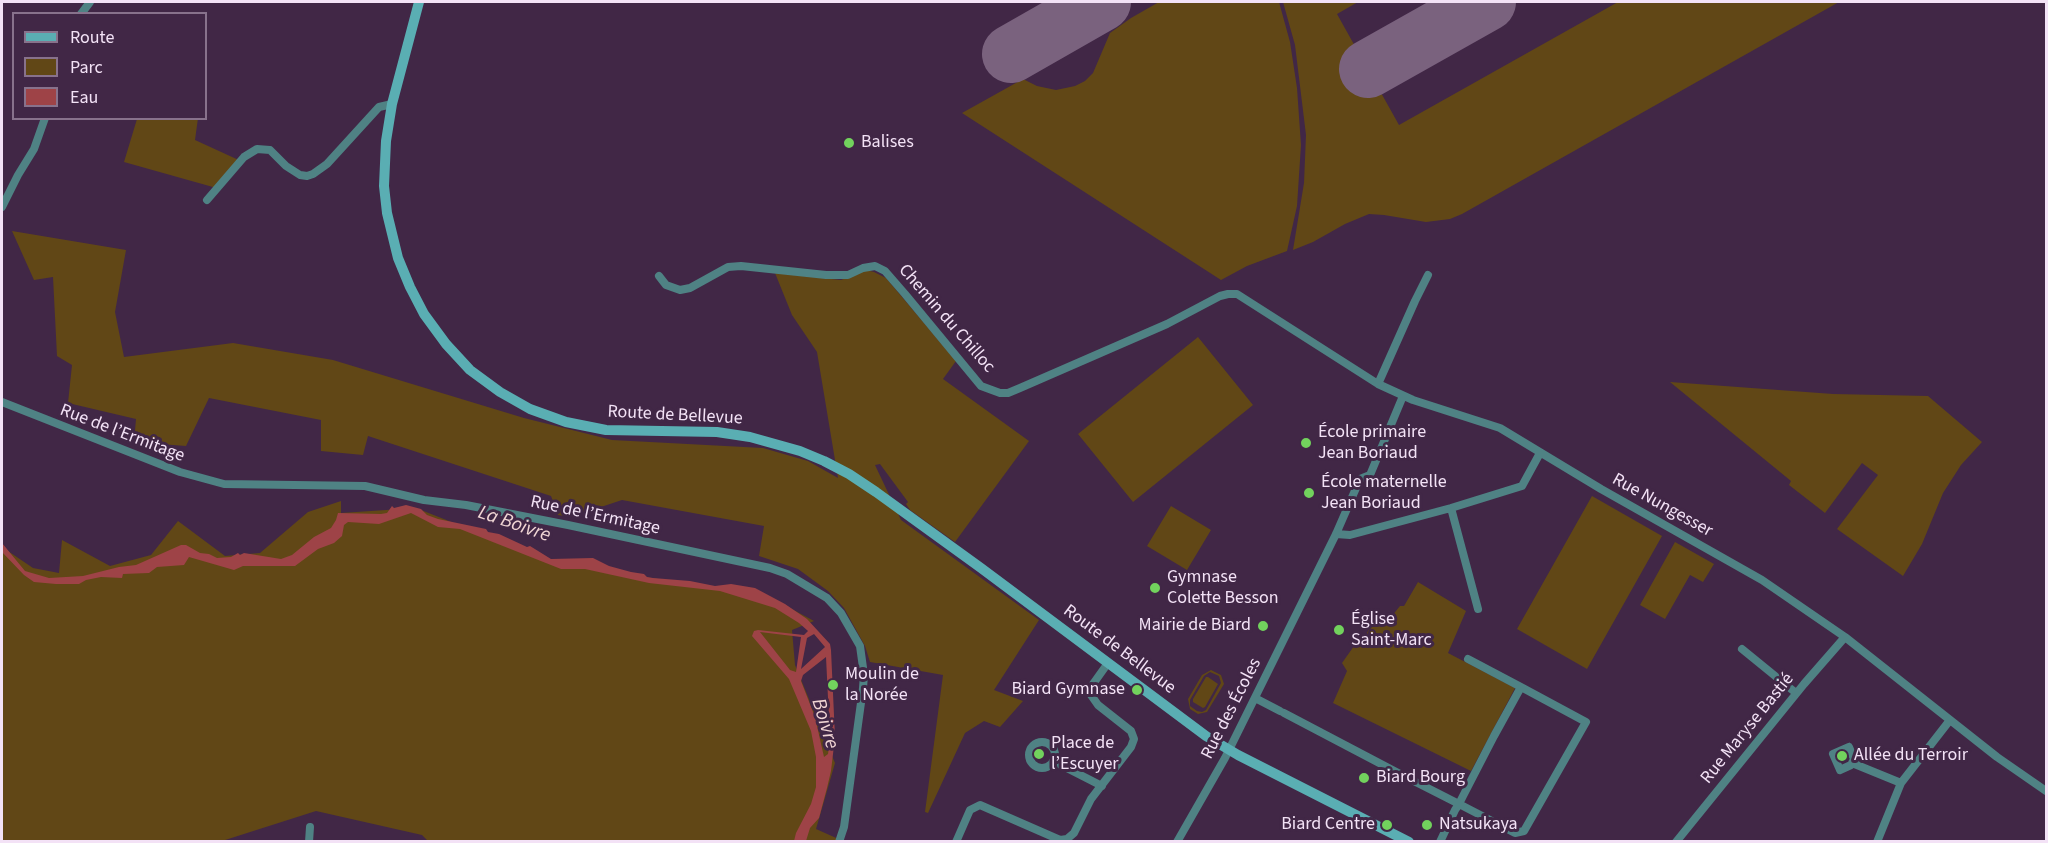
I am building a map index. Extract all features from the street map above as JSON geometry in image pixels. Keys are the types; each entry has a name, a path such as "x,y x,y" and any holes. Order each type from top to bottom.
{"street":[{"name":"Route de Bellevue","path":"419,2 392,104 386,141 384,186 391,235 410,287 424,314 446,344 470,370 500,392 530,409 566,422 606,430 717,432 750,437 800,451 824,461 876,492 1206,736 1409,842"},
{"path":"207,200 238,163 257,149 270,150 286,166 300,175 313,174 327,164 379,106 392,104"},
{"path":"2,207 33,150 44,120"},
{"name":"Chemin du Chilloc","path":"659,276 666,285 681,290 690,288 729,267 741,266 848,275 863,268 875,266 885,272 905,294 981,386 1000,393 1008,393 1167,324 1220,296 1237,294"},
{"path":"1378,384 1414,301 1428,275"},
{"name":"Rue Nungesser","path":"1237,294 1378,384 1403,396 1500,429 1762,580 1845,637 1997,757 2046,791"},
{"name":"Rue des Écoles","path":"1177,842 1229,750 1336,534 1360,479 1370,474 1403,396"},
{"name":"Rue de l’Ermitage","path":"2,402 180,472 224,484 365,486 424,500 466,505 589,529 770,568 787,574 826,598 841,613 860,646 864,675 863,688 844,827 839,842"},
{"path":"1336,534 1350,535 1522,486 1540,453"},
{"path":"1451,508 1478,609"},
{"name":"Rue Maryse Bastié","path":"1676,842 1796,693 1845,637"},
{"path":"1742,649 1796,693"},
{"path":"1255,698 1515,833 1524,831 1586,722 1468,659"},
{"path":"956,842 970,810 980,805 1060,840 1067,839 1074,833 1087,805 1134,739 1131,731 1098,705 1091,695 1093,684 1108,663"},
{"path":"1440,842 1521,687"},
{"path":"1876,842 1901,783 1950,720"},
{"path":"1053,761 1102,786"},
{"path":"1852,763 1901,783"},
{"path":"309,842 310,827"}],"green space":[{"path":"1159,2 1279,2 1290,42 1297,88 1301,145 1297,206 1287,251 1247,266 1221,280 962,113 1023,79 1037,86 1056,90 1075,86 1085,81 1093,73 1110,33"},
{"path":"1283,2 1358,2 1337,14 1399,125 1618,2 1839,2 1462,214 1450,219 1426,222 1369,214 1293,250 1304,183 1306,135 1295,45"},
{"path":"137,120 198,120 195,140 243,162 220,189 124,162"},
{"path":"12,231 126,250 115,312 124,357 233,343 333,360 524,418 612,440 763,448 808,461 838,478 817,352 792,315 775,273 841,280 866,270 874,272 886,278 956,361 943,379 1029,441 955,542 910,510 906,504 908,502 880,464 875,465 901,520 1039,620 994,690 1023,701 1000,727 984,721 965,733 928,813 925,812 943,675 870,662 865,646 844,608 828,591 798,569 759,556 764,526 622,500 571,517 558,515 551,496 368,436 363,455 321,451 321,420 209,398 186,446 134,442 136,419 68,403 72,365 57,356 53,277 34,280"},
{"path":"1198,337 1253,405 1133,502 1078,434"},
{"path":"1670,382 1833,394 1928,396 1982,442 1961,465 1943,493 1922,544 1903,576 1837,529 1878,475 1862,463 1825,513 1789,485 1791,481"},
{"path":"1592,496 1662,536 1587,669 1517,629"},
{"path":"341,501 341,513 416,508 560,565 764,594 814,621 792,630 795,665 835,763 816,829 843,841 428,841 422,835 316,811 222,841 2,841 2,547 33,568 59,573 62,540 110,566 151,555 178,521 225,556 260,553 308,512"},
{"path":"1171,506 1211,530 1187,570 1147,546"},
{"path":"1675,542 1714,564 1703,582 1690,575 1665,619 1640,605"},
{"path":"1418,582 1466,611 1448,653 1515,688 1471,771 1333,703 1347,671 1342,663 1354,646 1360,646 1376,616 1387,622 1400,606 1404,606"},
{"path":"1211,670 1221,675 1224,684 1207,712 1198,714 1190,709 1188,699 1202,675","holes":["1210,672 1219,676 1221,683 1206,710 1197,711 1190,706 1190,700 1204,676"]},
{"path":"1206,677 1218,684 1203,708 1193,702 1193,699"}],"water":[{"path":"406,505 421,509 427,515 438,519 486,529 488,532 499,534 527,547 530,546 551,559 593,558 609,566 644,574 647,577 715,586 731,584 755,588 807,619 830,644 835,737 831,771 819,818 810,828 806,841 794,841 816,787 816,757 811,731 789,679 752,636 754,631 758,630 804,635 808,631 775,608 720,591 649,583 585,569 561,569 460,529 438,527 411,513 379,524 348,522 344,525 342,536 334,543 318,549 295,566 243,566 234,570 189,557 184,565 157,567 149,573 123,574 122,578 101,577 79,584 56,584 34,582 2,552 2,543 25,571 49,578 83,576 136,565 181,545 217,558 244,553 281,559 292,555 314,537 331,528 338,513 381,514 387,513 392,506 394,508","holes":["760,632 801,637 796,672 790,670","814,634 825,647 801,669 807,638","826,657 830,739 828,754 824,757 815,717 801,681 803,675"]}],"runway":[{"path":"1011,54 1102,2"},
{"path":"1368,69 1487,2"}],"place":[{"name":"Balises","path":"849,143"},
{"name":"École primaire Jean Boriaud","path":"1306,443"},
{"name":"École maternelle Jean Boriaud","path":"1309,493"},
{"name":"Gymnase Colette Besson","path":"1155,588"},
{"name":"Mairie de Biard","path":"1263,626"},
{"name":"Église Saint-Marc","path":"1339,630"},
{"name":"Moulin de la Norée","path":"833,685"},
{"name":"Biard Gymnase","path":"1137,690"},
{"name":"Place de l’Escuyer","path":"1039,754"},
{"name":"Allée du Terroir","path":"1842,756"},
{"name":"Biard Bourg","path":"1364,778"},
{"name":"Biard Centre","path":"1387,825"},
{"name":"Natsukaya","path":"1427,825"}],"water label":[{"name":"La Boivre","path":"514,525"},
{"name":"Boivre","path":"824,724"}]}
